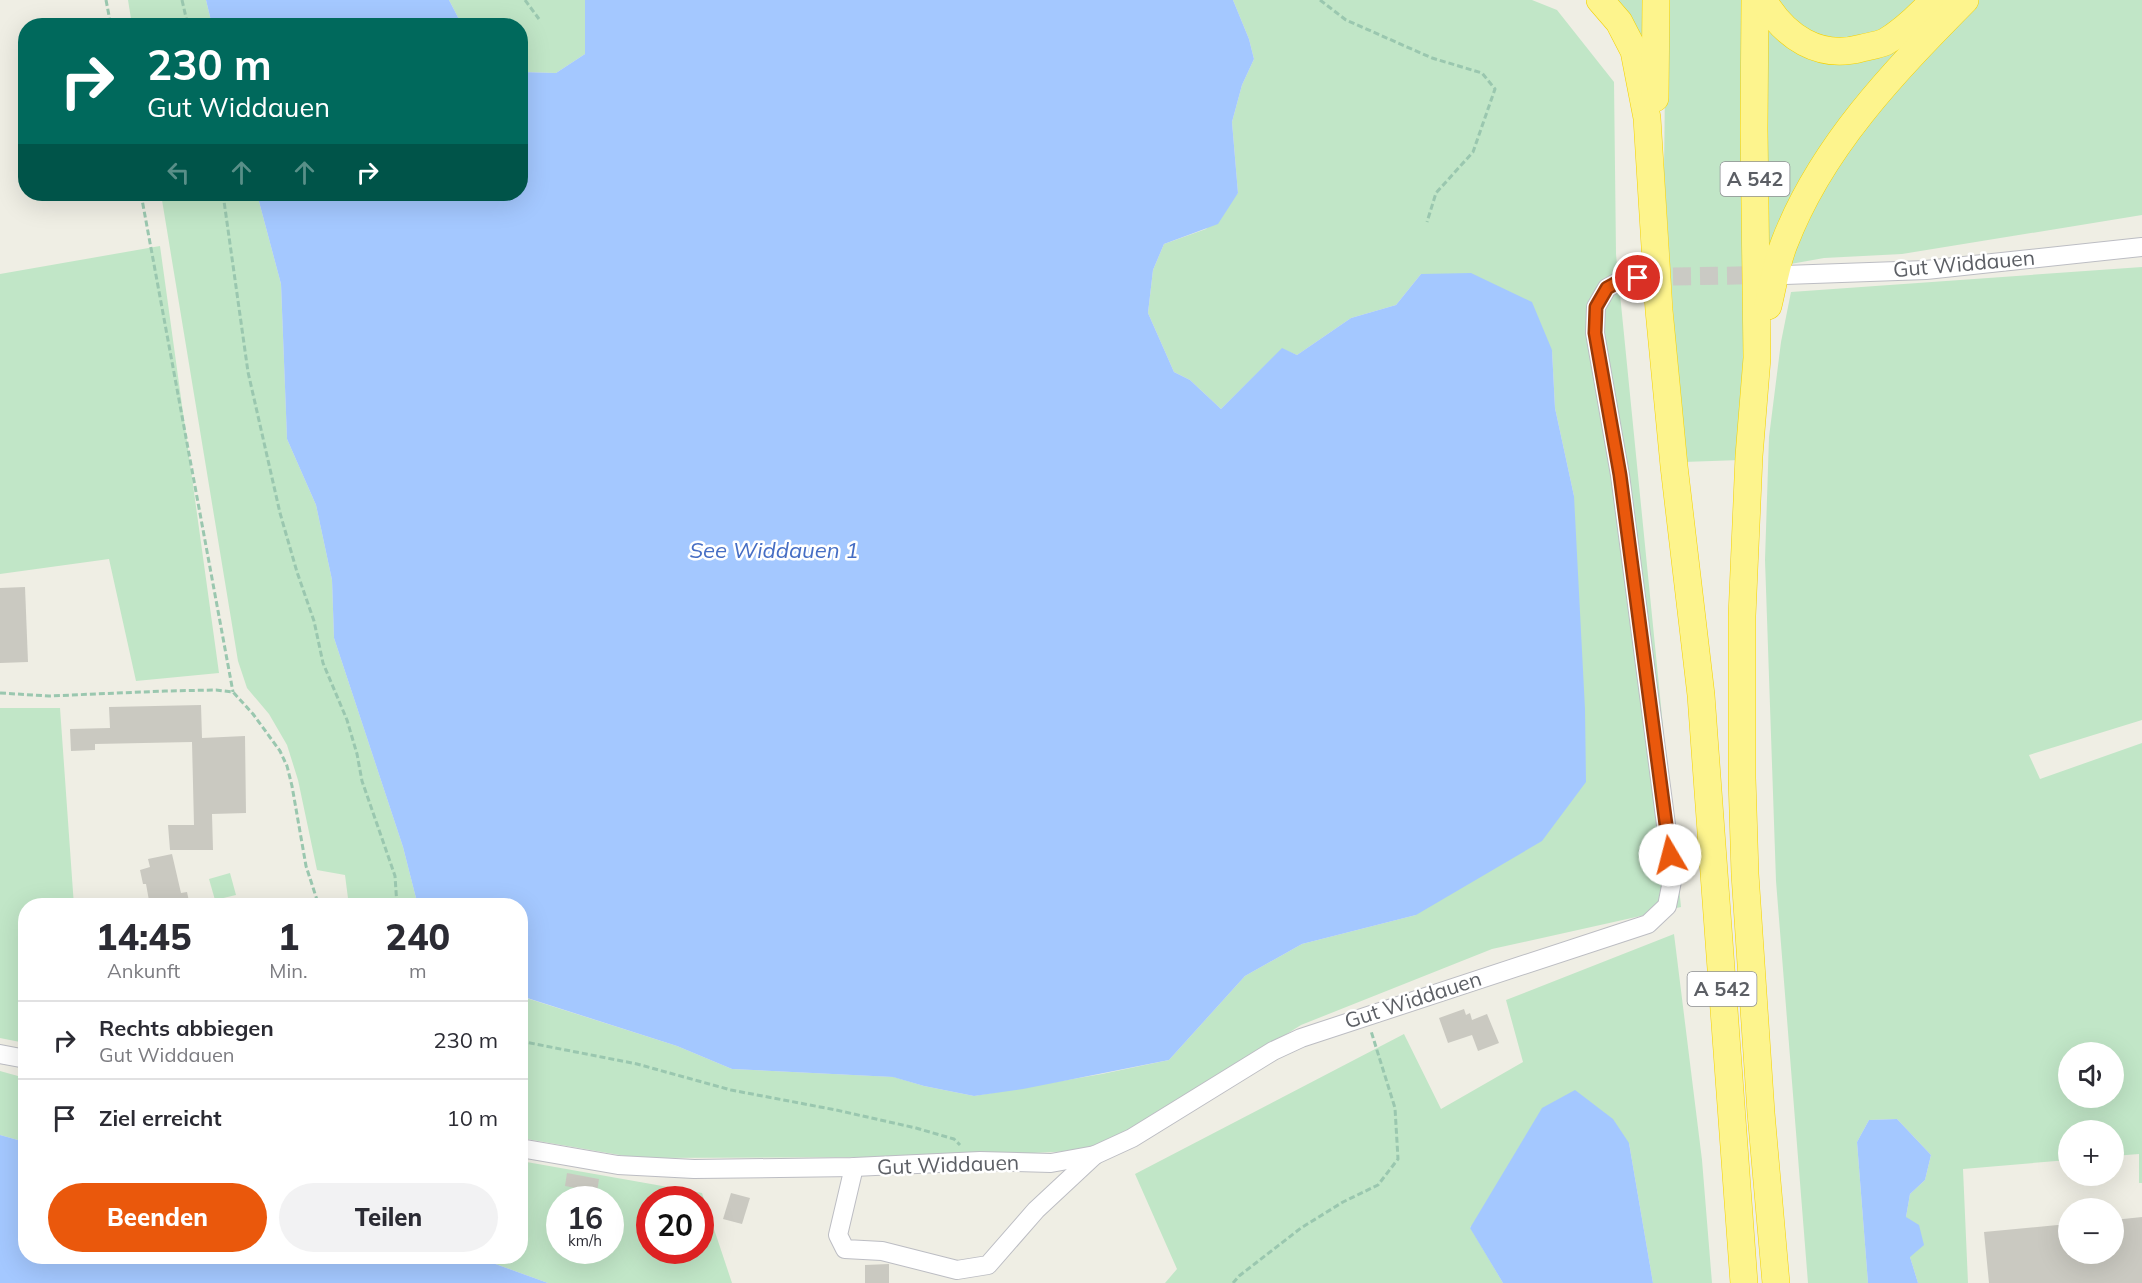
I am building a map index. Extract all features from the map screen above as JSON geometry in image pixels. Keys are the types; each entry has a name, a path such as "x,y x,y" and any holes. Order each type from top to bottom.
{"highway":[{"path":"1600,0 1619,22 1634,51 1647,118 1654,208"},
{"name":"A 542","path":"1656,0 1654,208 1659,310 1674,466 1701,695 1744,1283"},
{"name":"A 542","path":"1755,0 1757,358 1749,456 1742,616 1742,778 1745,874 1761,1113 1776,1283"},
{"path":"1762,0 1791,33 1814,48 1848,52 1883,43 1911,24 1934,0"},
{"path":"1757,358 1783,247 1796,215 1818,176 1848,127 1965,0"}],"lane":[{"name":"Gut Widdauen","path":"1785,275 1926,270 2142,247"},
{"name":"Gut Widdauen","path":"528,1149 618,1165 694,1169 854,1167 980,1161 1051,1163 1095,1155 1132,1138 1273,1051 1301,1038 1648,924 1667,906 1672,881 1670,855 1620,475 1595,333 1596,307 1607,288 1618,282 1638,278"},
{"path":"0,1054 18,1057"},
{"path":"854,1167 838,1235 845,1249 882,1251 957,1270 988,1265 1036,1210 1095,1155"}],"path":[{"path":"106,0 109,18"},
{"path":"182,0 186,18"},
{"path":"525,0 539,19"},
{"path":"1320,0 1346,20 1432,58 1482,73 1495,89 1473,152 1436,193 1427,222"},
{"path":"142,201 233,692 253,714 280,751 292,786 306,866 316,898"},
{"path":"224,201 248,372 280,513 314,621 323,663 347,720 362,781 396,876 396,898"},
{"path":"0,693 49,696 165,691 233,692"},
{"path":"1233,1283 1300,1228 1343,1202 1378,1185 1398,1159 1395,1108 1367,1015"},
{"path":"528,1043 637,1064 731,1090 916,1128 954,1139 980,1161"}],"green space":[{"path":"128,0 206,0 210,18 131,18"},
{"path":"449,0 585,0 585,54 556,73 528,72 528,18 458,18"},
{"path":"1233,0 1532,0 1557,10 1614,82 1616,254 1681,907 1492,949 1301,1025 1127,1135 1095,1150 951,1157 637,1158 528,1139 528,999 677,1046 732,1069 894,1077 924,1086 974,1096 1169,1060 1245,976 1302,944 1416,915 1574,496 1555,408 1552,350 1421,274 1396,305 1351,318 1297,355 1282,349 1221,409 1190,380 1174,372 1148,313 1153,270 1164,244 1206,229 1238,193 1232,122 1242,85 1254,59 1249,39"},
{"path":"1612,0 1648,0 1647,53"},
{"path":"1666,0 1745,0 1748,340 1741,460 1683,462 1664,172"},
{"path":"1774,0 1923,0 1901,23 1857,43 1808,38"},
{"path":"1976,0 2142,0 2142,215 1902,254 1824,258 1785,265 1841,151"},
{"path":"1761,12 1806,50 1918,25 1764,264"},
{"path":"162,201 259,201 281,284 287,439 316,505 332,580 334,638 403,847 416,898 348,898 345,875 317,870 298,780 287,745 269,714 247,688 238,661"},
{"path":"160,246 219,673 136,681 109,559 0,574 0,274"},
{"path":"2142,267 2142,720 2029,755 2040,779 2142,743 2142,1183 2139,1183 2139,1154 2124,1155 2124,1120 2058,1120 2058,1161 1963,1169 1968,1283 1918,1283 1910,1257 1906,1217 1910,1194 1925,1180 1931,1155 1897,1119 1869,1120 1857,1142 1868,1283 1808,1283 1776,881 1765,560 1769,437 1781,342 1791,292"},
{"path":"0,708 60,708 73,898 18,898 18,1042 0,1038"},
{"path":"230,873 236,895 214,898 209,879"},
{"path":"1674,934 1702,1160 1712,1283 1653,1283 1629,1143 1470,1227 1503,1283 1165,1283 1177,1269 1135,1174 1404,1034 1441,1109 1523,1062 1506,1000"},
{"path":"0,1071 18,1076 18,1140 0,1135"},
{"path":"528,1162 662,1186 636,1186 636,1264 714,1264 714,1229 732,1283 548,1283 495,1264 528,1264"}],"water":[{"path":"206,0 449,0 458,18 210,18"},
{"name":"See Widdauen 1","path":"585,0 1233,0 1249,39 1254,59 1242,85 1232,122 1238,193 1218,224 1164,244 1153,270 1148,313 1174,372 1190,380 1221,409 1282,348 1297,355 1351,318 1396,305 1421,274 1471,273 1532,302 1552,350 1555,408 1574,496 1585,709 1586,782 1542,841 1416,915 1302,944 1245,976 1169,1060 1023,1089 974,1096 893,1077 732,1069 677,1046 528,998 528,898 416,898 403,847 334,638 332,580 316,505 287,439 281,284 259,201 528,201 528,72 556,73 585,54"},
{"path":"1575,1090 1613,1119 1629,1143 1653,1283 1503,1283 1470,1228 1542,1108"},
{"path":"1897,1119 1931,1155 1925,1180 1910,1194 1906,1217 1919,1225 1924,1245 1910,1257 1918,1283 1868,1283 1857,1142 1869,1120"},
{"path":"0,1135 18,1140 18,1264 495,1264 548,1283 0,1283"}],"building":[{"path":"25,587 28,662 0,663 0,588"},
{"path":"201,705 202,738 245,736 246,813 212,814 213,850 170,850 168,825 194,825 192,742 95,744 95,750 71,751 70,729 110,728 109,707"},
{"path":"172,854 181,893 187,892 188,898 149,898 140,870 150,867 148,859"},
{"path":"1464,1009 1466,1015 1470,1013 1472,1020 1487,1014 1499,1043 1478,1051 1472,1035 1448,1043 1439,1018"},
{"path":"567,1173 599,1179 598,1186 565,1186"},
{"path":"731,1193 750,1198 742,1224 723,1219"},
{"path":"2142,1217 2142,1283 1989,1283 1984,1232 2058,1225 2058,1264 2124,1264 2124,1219"},
{"path":"889,1264 889,1283 865,1283 865,1265"}],"tunnel":[{"path":"1646,277 1765,275"}],"route":[{"path":"1638,278 1618,282 1607,288 1596,307 1595,333 1620,475 1670,855"}]}
